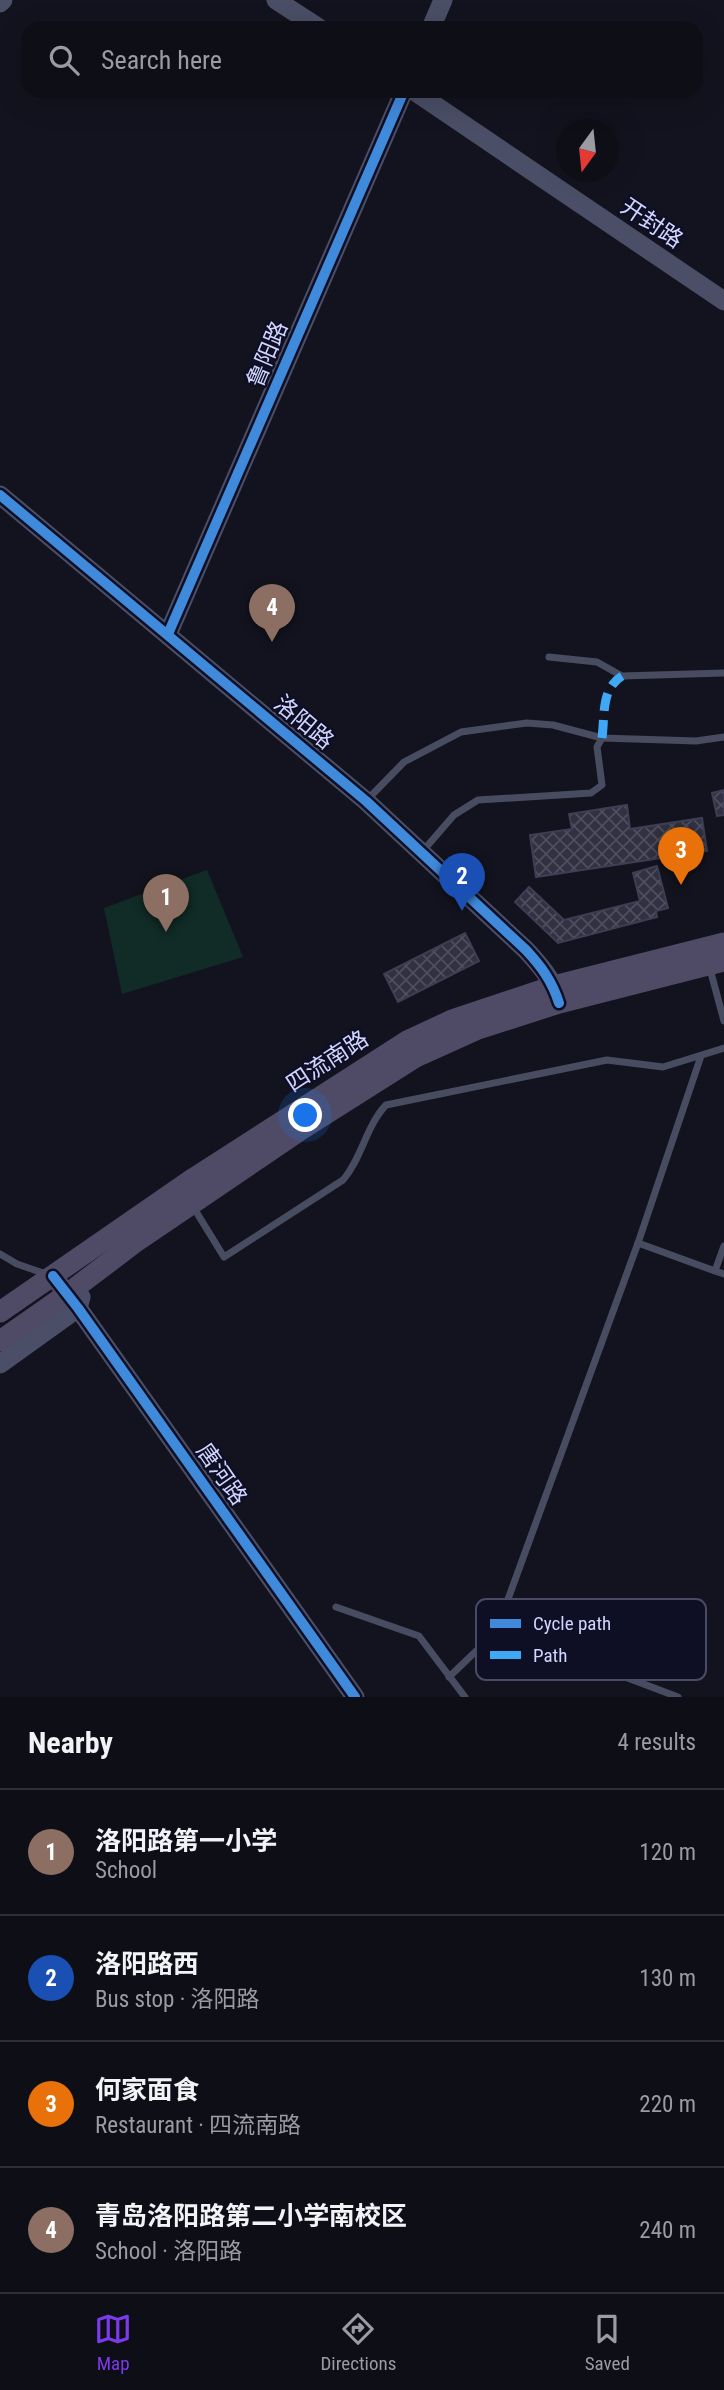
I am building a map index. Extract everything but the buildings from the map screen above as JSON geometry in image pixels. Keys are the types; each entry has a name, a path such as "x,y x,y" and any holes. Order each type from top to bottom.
{"main road":[{"name":"四流南路","path":"0,1312 112,1232 407,1041 452,1020 716,954"},
{"name":"四流南路","path":"0,1340 72,1301 88,1276 299,1131 416,1058 556,994"}],"street":[{"path":"276,0 308,21"},
{"path":"434,21 443,0"},
{"name":"鲁阳路","path":"169,634 401,98"},
{"name":"开封路","path":"424,98 724,301"},
{"name":"洛阳路","path":"0,495 366,801 526,950 540,966 556,994"},
{"name":"唐河路","path":"53,1276 355,1697"},
{"name":"四流南路","path":"0,1364 72,1301"}],"lane":[{"path":"550,657 597,662 622,676 724,673"},
{"path":"366,801 404,762 461,732 527,723 553,725 603,738 696,741 724,737"},
{"path":"421,853 454,815 478,800 591,793 602,785 597,747 603,738"},
{"path":"716,954 724,1021"},
{"path":"192,1205 224,1257 343,1180 351,1171 378,1114 387,1105 607,1060 663,1067 724,1048"},
{"path":"508,1599 638,1243 701,1056"},
{"path":"638,1243 724,1274"},
{"path":"715,1271 724,1245"},
{"path":"0,1254 17,1264 53,1276"},
{"path":"337,1607 419,1636 465,1697"},
{"path":"449,1677 476,1651"},
{"path":"633,1680 678,1697"}],"green space":[{"path":"207,870 243,957 122,994 104,908"}],"marked path":[{"path":"602,738 607,695 615,681 622,676"}],"cycle path":[{"path":"168,634 401,98"},
{"path":"0,495 366,801 526,950 546,974 559,1003"},
{"path":"53,1276 355,1697"}],"place":[{"name":"青岛洛阳路第二小学南校区","path":"272,642"},
{"name":"何家面食","path":"681,885"},
{"name":"洛阳路西","path":"462,911"},
{"name":"洛阳路第一小学","path":"166,932"}]}
